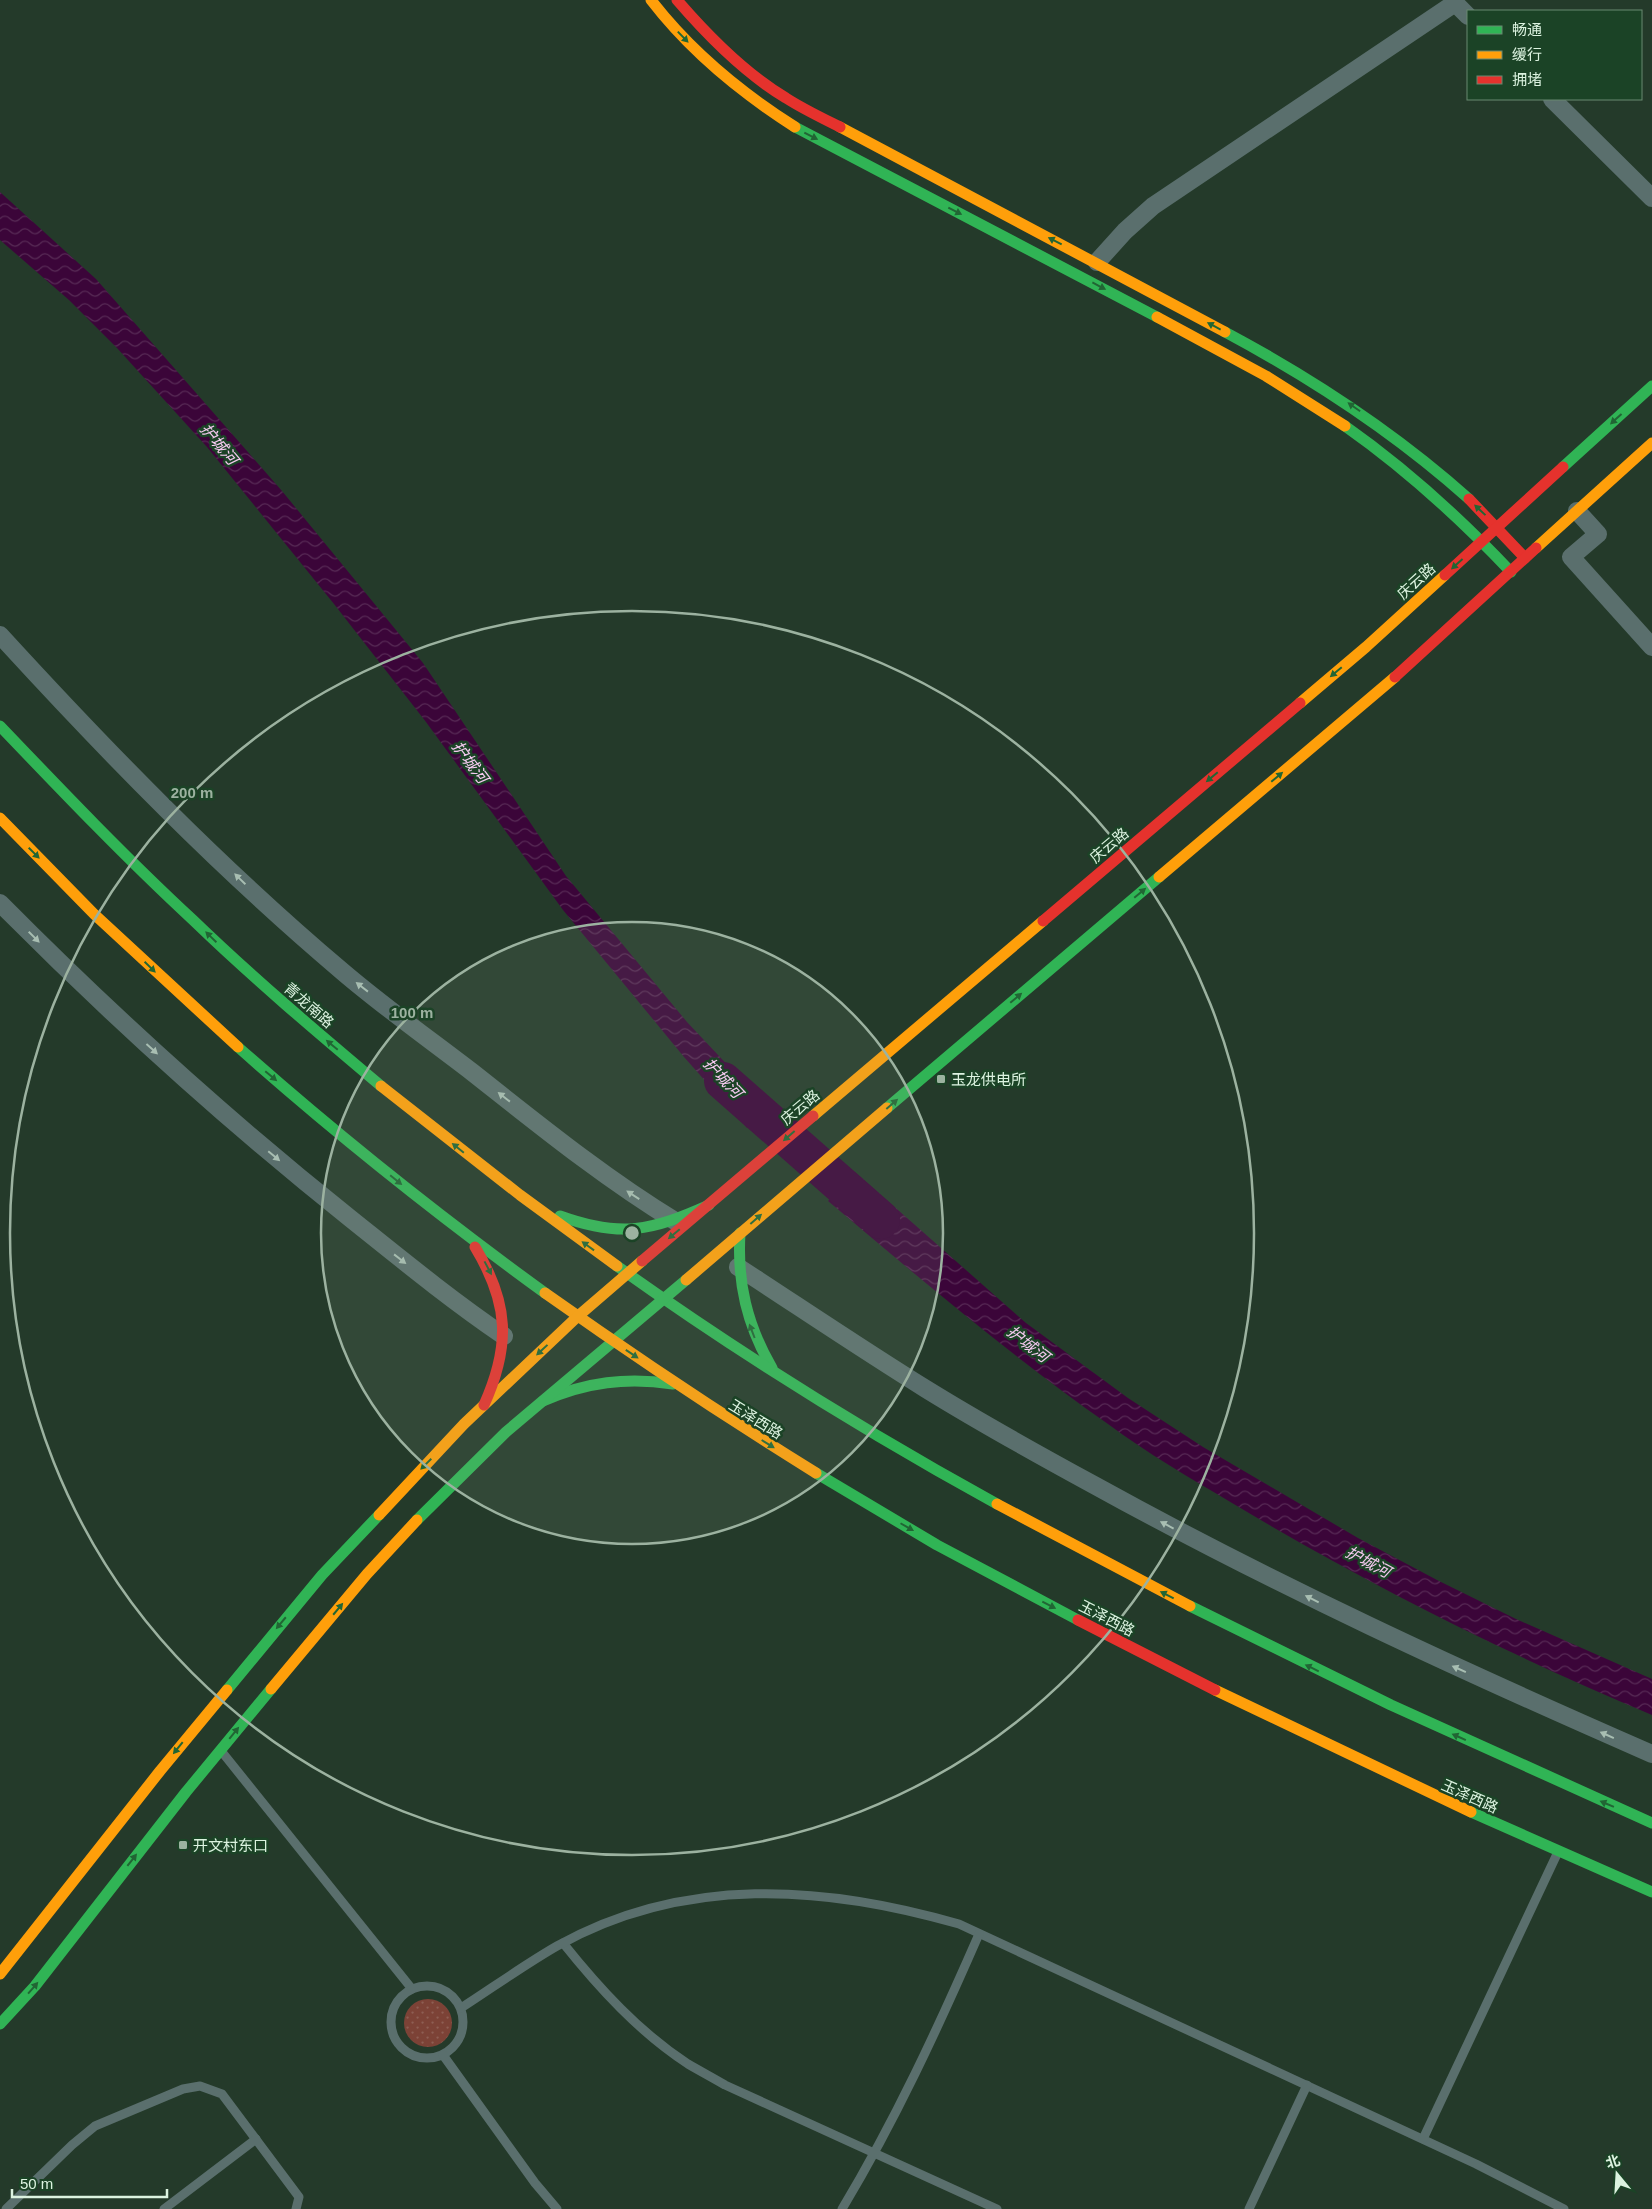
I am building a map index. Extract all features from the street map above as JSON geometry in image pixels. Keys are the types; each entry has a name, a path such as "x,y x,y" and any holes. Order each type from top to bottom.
{"main road":[{"path":"651,0 701,56 724,77 774,114 800,130 1096,284 1298,395 1339,422 1409,474 1482,541 1511,572"},
{"path":"677,0 698,25 737,62 785,98 1097,262 1282,362 1351,405 1422,458 1497,528 1525,558"},
{"name":"庆云路","path":"0,1974 160,1771 322,1575 403,1487 484,1405 577,1317 627,1274 1351,660 1652,386"},
{"path":"0,2024 35,1986 221,1750 402,1536 437,1498 506,1432 1394,678 1652,443"},
{"name":"青龙南路","path":"0,726 136,866 218,944 303,1020 390,1094 529,1203 627,1274"},
{"path":"0,818 84,904 175,991 261,1068 350,1143 445,1218 577,1317"},
{"path":"529,1203 575,1222 606,1230 640,1230 675,1221 709,1205"},
{"path":"445,1218 474,1246 494,1280 501,1300 504,1336 499,1372 484,1405"},
{"path":"740,1233 738,1267 741,1294 746,1314 753,1335 776,1373"},
{"path":"627,1274 776,1373 957,1483 1177,1600 1438,1728 1652,1823"},
{"name":"玉泽西路","path":"577,1317 677,1385 841,1489 925,1538 1041,1601 1274,1720 1410,1785 1652,1892"},
{"path":"543,1401 579,1387 611,1381 638,1380 677,1385"}],"street":[{"path":"1097,262 1125,231 1153,206 1454,2 1467,15"},
{"path":"1553,100 1652,198"},
{"path":"1577,511 1598,534 1572,557 1652,647"},
{"path":"0,635 180,821 261,899 344,973 605,1176 675,1221"},
{"path":"0,903 135,1034 222,1112 404,1261 504,1336"},
{"path":"738,1267 927,1390 1035,1453 1145,1513 1354,1620 1652,1754"}],"lane":[{"path":"221,1750 412,1990"},
{"path":"1423,2139 1558,1852"},
{"path":"461,2008 563,1943 626,1916 663,1905 736,1894 773,1892 814,1895 889,1906 959,1924 1423,2139 1564,2209"},
{"path":"842,2209 920,2066 980,1934"},
{"path":"563,1943 619,2007 688,2064 725,2085 996,2209"},
{"path":"433,1986 442,1989 451,1995 461,2008 464,2022 462,2032 455,2045 443,2055 428,2058 414,2056 404,2050 393,2034 392,2013 403,1995 412,1990 433,1986"},
{"path":"443,2055 535,2183 557,2209"},
{"path":"6,2209 72,2145 95,2126 183,2089 200,2086 222,2094 299,2197 296,2209"},
{"path":"1249,2209 1307,2086"},
{"path":"164,2209 256,2139"}],"shaded area":[{"path":"428,1999 437,2001 445,2006 450,2014 452,2023 450,2032 445,2040 437,2045 428,2047 419,2045 411,2040 406,2032 404,2023 406,2014 411,2006 419,2001"}],"water":[{"path":"0,192 96,279 282,491 423,663 566,876 687,1022 769,1109 747,1128 684,1057 563,910 426,722 334,604 207,447 117,348 69,300 0,240"},
{"path":"855,1172 1026,1323 1128,1398 1203,1447 1358,1538 1516,1619 1652,1679 1652,1715 1544,1668 1386,1590 1283,1533 1138,1445 1000,1343 828,1201"}],"waterway":[{"name":"护城河","path":"723,1081 881,1220"}],"traffic: fast":[{"path":"795,127 1157,317"},
{"path":"1225,332 1290,368 1352,408 1412,451 1469,499"},
{"path":"1563,467 1652,386"},
{"path":"1345,426 1390,459 1432,495 1511,572"},
{"path":"0,726 168,897 262,984 381,1086"},
{"path":"887,1108 1159,877"},
{"path":"238,1047 388,1174 545,1293"},
{"path":"560,1216 601,1227 636,1228 670,1221 709,1205"},
{"path":"740,1233 740,1269 750,1320 763,1352 772,1368"},
{"path":"617,1266 756,1361 851,1420 997,1504"},
{"path":"417,1520 506,1432 686,1280"},
{"path":"543,1401 591,1385 623,1381 673,1384"},
{"path":"816,1473 937,1545 1078,1620"},
{"path":"227,1690 322,1575 379,1515"},
{"path":"1190,1606 1391,1705 1652,1823"},
{"path":"0,2024 35,1986 186,1792 271,1689"},
{"path":"1471,1812 1652,1892"}],"traffic: slow":[{"path":"651,0 666,19 717,70 755,100 795,127"},
{"path":"840,127 1225,332"},
{"path":"1157,317 1266,376 1345,426"},
{"path":"1536,548 1652,443"},
{"path":"1300,703 1366,647 1445,575"},
{"path":"1159,877 1395,677"},
{"path":"0,818 94,914 238,1047"},
{"path":"813,1116 1043,921"},
{"path":"381,1086 520,1195 617,1266"},
{"path":"686,1280 887,1108"},
{"path":"379,1515 464,1424 577,1317 642,1261"},
{"path":"545,1293 679,1385 816,1473"},
{"path":"997,1504 1190,1606"},
{"path":"271,1689 367,1574 417,1520"},
{"path":"0,1974 160,1771 227,1690"},
{"path":"1215,1690 1471,1812"}],"traffic: jam":[{"path":"677,0 714,40 756,77 792,102 840,127"},
{"path":"1445,575 1563,467"},
{"path":"1469,499 1525,558"},
{"path":"1395,677 1536,548"},
{"path":"1043,921 1300,703"},
{"path":"642,1261 813,1116"},
{"path":"475,1247 495,1287 502,1324 499,1363 484,1405"},
{"path":"1078,1620 1215,1690"}],"place":[{"name":"玉龙供电所","path":"941,1079"},
{"name":"开文村东口","path":"183,1845"}]}
